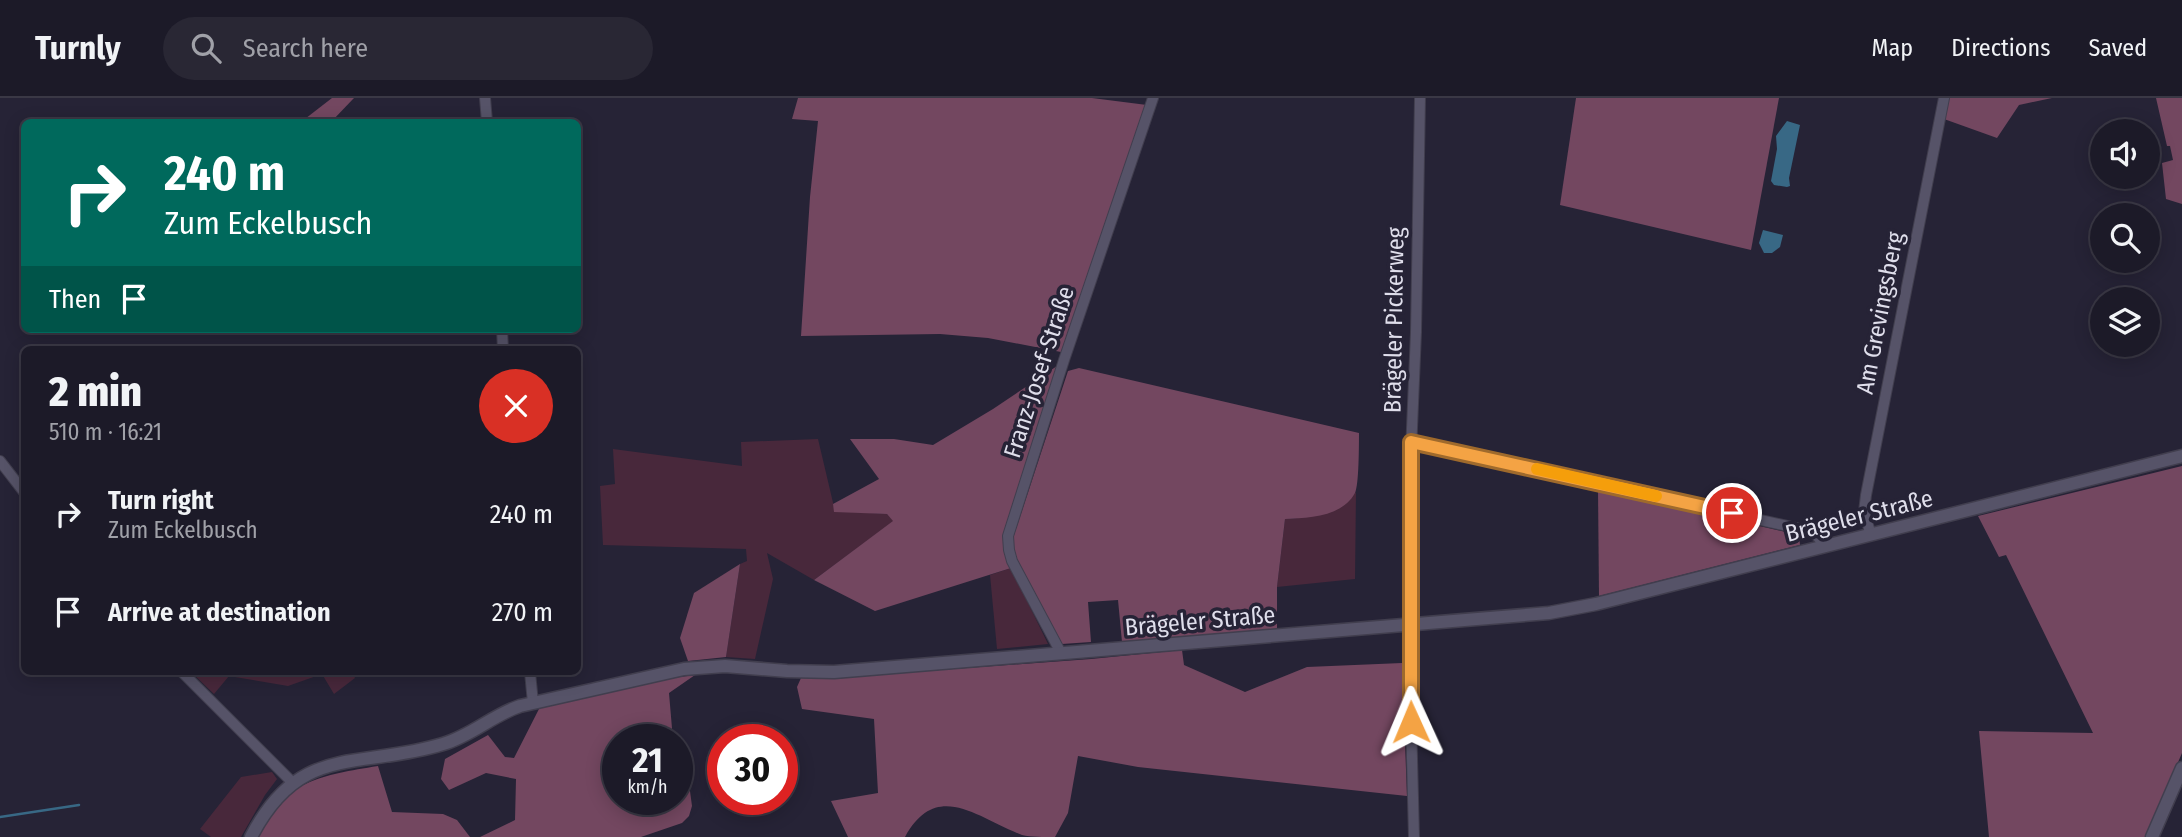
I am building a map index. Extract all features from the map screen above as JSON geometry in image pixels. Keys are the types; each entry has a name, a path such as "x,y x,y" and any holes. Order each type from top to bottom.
{"street":[{"path":"485,98 488,119"},
{"name":"Franz-Josef-Straße","path":"1061,653 1012,561 1008,536 1064,360 1153,98"},
{"name":"Brägeler Pickerweg","path":"1414,837 1410,625 1411,442 1416,332 1420,98"},
{"name":"Am Grevingsberg","path":"1871,535 1864,512 1866,495 1944,98"},
{"path":"1411,442 1810,531 1818,536 1825,546"},
{"name":"Brägeler Straße","path":"251,837 273,800 312,771 446,743 479,728 508,710 533,702 694,667 725,666 834,672 1573,609 2182,456"},
{"path":"0,461 21,488"},
{"path":"185,675 293,783"},
{"path":"530,675 533,702"},
{"path":"2152,837 2182,768"}],"shaded area":[{"path":"332,98 354,98 334,119 305,119"},
{"path":"798,98 1092,98 1147,105 1061,352 988,338 940,334 801,336 818,121 792,119"},
{"path":"1576,98 1779,98 1751,250 1560,205"},
{"path":"1948,98 2052,98 2019,105 1997,138 1944,119"},
{"path":"2156,98 2182,98 2182,204 2166,199 2162,163 2173,160"},
{"path":"1060,364 1005,530 1006,550 1011,568 875,611 814,580 893,521 887,514 834,512 833,504 879,479 850,439 894,439 933,445"},
{"path":"1079,368 1359,433 1357,482 1355,493 1349,501 1324,515 1285,519 1277,587 1277,629 1122,642 1118,600 1088,602 1091,642 1062,644 1017,559 1014,535 1068,371"},
{"path":"818,439 835,511 887,514 894,521 814,580 767,553 773,579 755,659 726,657 740,564 747,561 746,549 603,545 600,486 615,484 613,449 742,466 741,442"},
{"path":"2182,466 2182,753 2146,837 1989,837 1979,731 2093,733 2006,555 1999,557 1978,516"},
{"path":"1598,489 1799,535 1800,545 1599,596"},
{"path":"1356,492 1355,579 1277,587 1285,519 1332,510"},
{"path":"740,564 726,657 688,661 680,638 694,593"},
{"path":"1011,568 1048,644 997,649 990,575"},
{"path":"1182,650 1184,665 1245,692 1307,667 1402,663 1407,796 1138,767 1078,756 1068,813 1055,837 1022,835 974,813 944,806 930,810 917,820 905,837 848,837 831,801 878,793 874,719 802,709 797,687 801,678 1091,659"},
{"path":"194,675 319,675 288,686 229,676 214,694"},
{"path":"323,675 354,675 355,678 334,694"},
{"path":"695,675 669,693 672,724 602,724 602,815 689,815 682,823 641,837 480,837 515,820 516,779 486,773 449,790 441,779 445,759 488,735 505,757 514,758 540,707"},
{"path":"378,766 392,812 443,814 457,820 470,837 258,837 268,818 293,792 322,777"},
{"path":"272,772 277,779 241,837 211,837 200,829 241,777"}],"water":[{"path":"1787,121 1800,125 1789,178 1790,186 1787,187 1774,185 1771,181 1777,149 1776,136"},
{"path":"1763,230 1783,235 1780,247 1772,253 1764,253 1759,243"}],"waterway":[{"path":"0,817 79,805"}],"slow traffic":[{"path":"1537,469 1656,496"}],"route":[{"path":"1411,722 1411,442 1732,513"}]}
